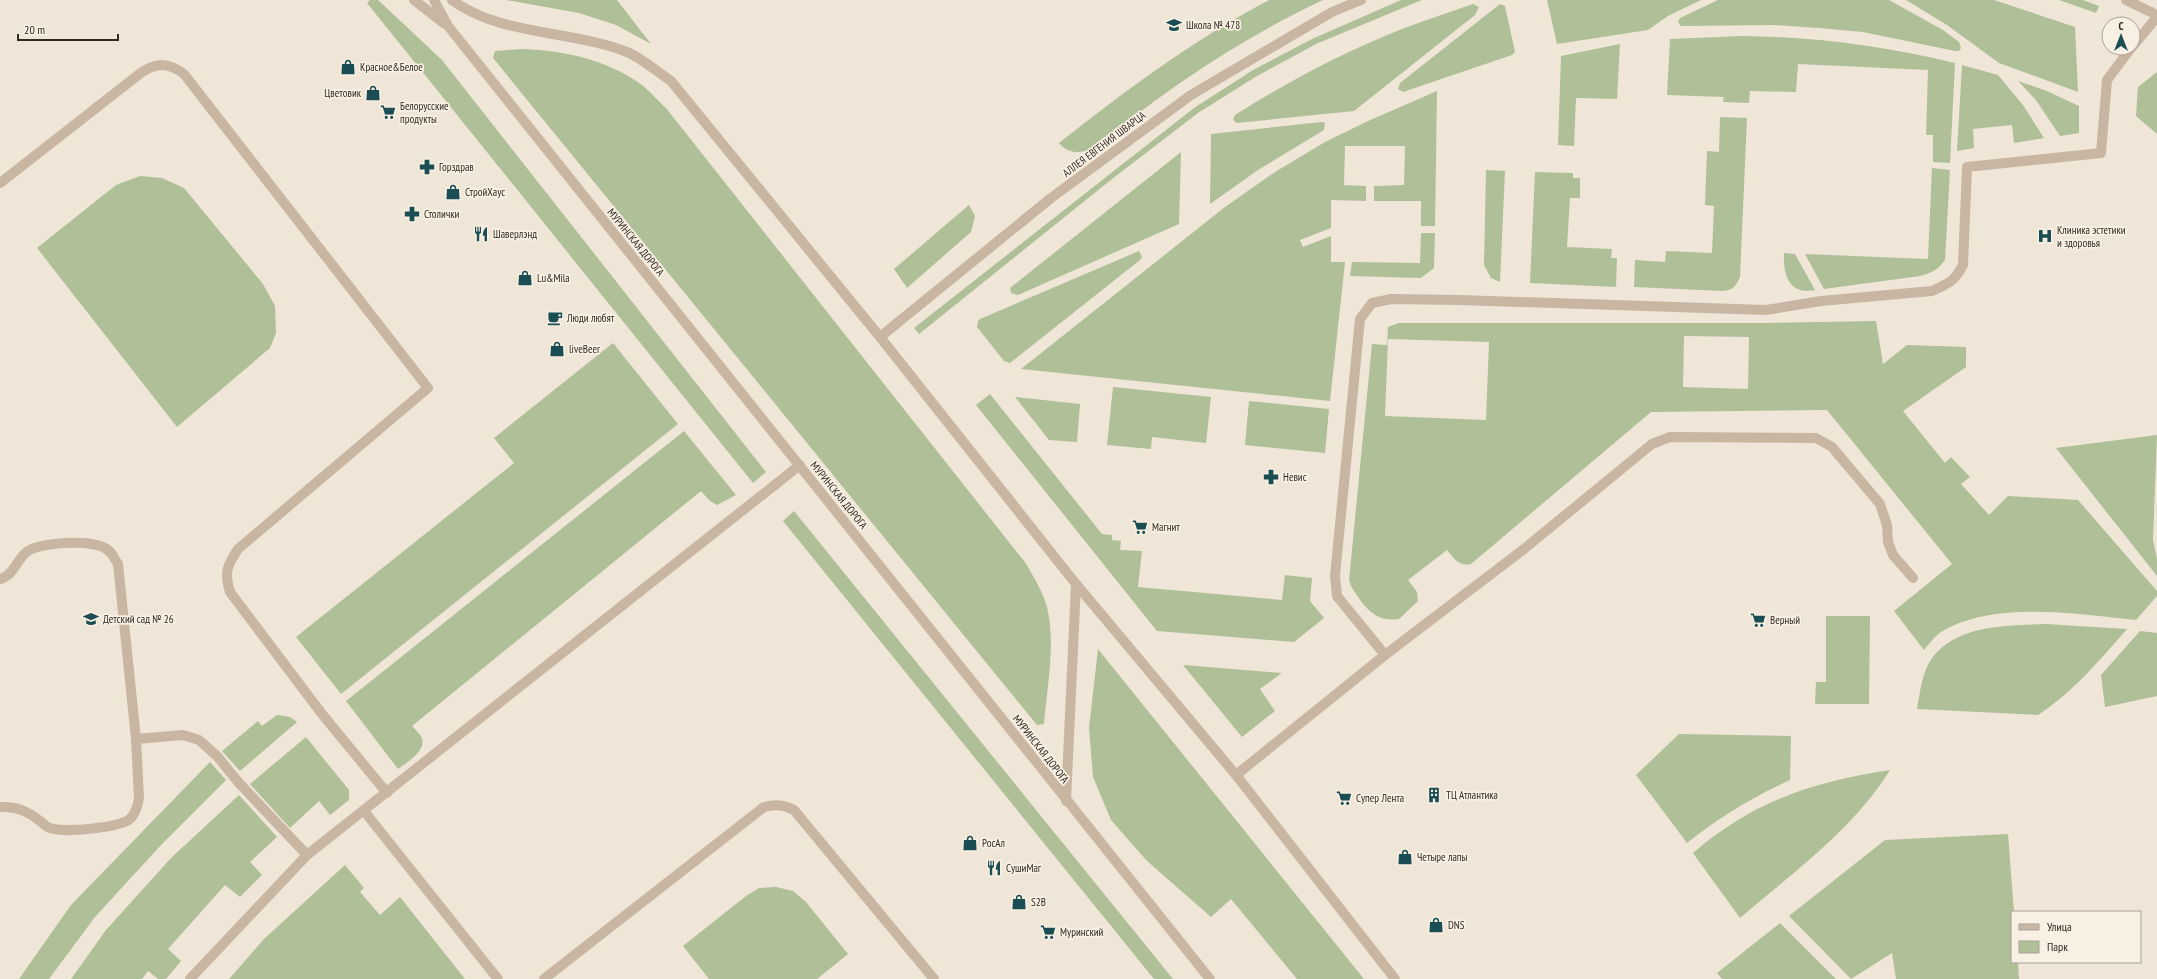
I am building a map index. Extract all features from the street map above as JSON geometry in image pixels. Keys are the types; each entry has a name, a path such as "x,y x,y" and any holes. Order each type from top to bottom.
{"street":[{"name":"МУРИНСКАЯ ДОРОГА","path":"414,0 448,26"},
{"name":"МУРИНСКАЯ ДОРОГА","path":"434,0 448,26 800,465 1066,801 1210,979"},
{"path":"452,0 465,10 503,23 573,37 628,52 671,81 880,337 1076,584 1236,775 1395,979"},
{"name":"АЛЛЕЯ ЕВГЕНИЯ ШВАРЦА","path":"880,337 1051,198 1191,95 1332,12 1361,0"},
{"path":"2126,0 2157,16 2141,36"},
{"path":"1386,655 1337,596 1336,576 1360,319 1372,303 1391,299 1766,310 1821,301 1932,290 1948,284 1958,277 1963,265 1967,167 2101,153 2107,80 2125,56"},
{"path":"0,183 142,72 153,66 163,64 175,67 189,80 428,388 238,549 228,565 226,579 230,592 322,714 387,794"},
{"path":"1236,775 1386,655 1524,549 1652,444 1670,437 1816,438 1832,446 1880,504 1887,525 1888,542 1893,555 1913,578"},
{"path":"190,979 307,855 387,794 800,465"},
{"path":"0,579 12,572 27,552 39,546 91,543 109,550 118,564 136,739 139,798 137,807 131,818 122,824 66,831 49,828 28,812 11,806 0,807"},
{"path":"1066,801 1076,584"},
{"path":"136,739 183,735 199,740 217,756 239,783 307,855"},
{"path":"544,979 764,807 774,805 784,805 794,810 934,979"},
{"path":"364,811 498,979"}],"green space":[{"path":"370,0 378,0 442,60 766,472 753,483 367,3"},
{"path":"506,0 617,0 651,44 616,25 579,13"},
{"path":"1269,0 1323,0 1261,32 1204,67 1175,86 1093,148 1075,152 1066,149 1059,143 1186,49"},
{"path":"1401,0 1422,0 1316,44 1257,76 1198,113 1112,179 919,334 914,328 1194,108 1253,70 1312,39"},
{"path":"1547,0 1701,0 1668,16 1648,30 1557,44"},
{"path":"1718,0 1889,0 1943,30 1959,42 1961,48 1959,51 1955,51 1863,32 1774,25 1681,26 1678,22 1680,18"},
{"path":"1906,0 1994,0 2075,27 2078,92 1999,63 1947,25"},
{"path":"2059,0 2083,0 2099,6 2096,13"},
{"path":"1473,4 1479,7 1475,15 1354,111 1237,123 1233,120 1235,115 1270,94 1341,56 1402,29"},
{"path":"1500,4 1505,6 1515,52 1512,55 1403,92 1398,89 1400,83"},
{"path":"1743,36 1824,40 1876,47 1955,63 1950,163 1933,162 1933,135 1926,135 1928,70 1798,64 1796,92 1750,91 1749,103 1723,102 1724,97 1667,95 1670,39"},
{"path":"1620,44 1617,99 1576,98 1574,146 1558,145 1561,56"},
{"path":"523,49 570,54 600,63 628,76 642,85 666,108 1027,565 1043,596 1050,621 1051,650 1044,724 1037,725 493,58 495,51"},
{"path":"1962,65 1998,75 2023,105 2044,138 2014,143 2012,125 1973,129 1974,148 1957,151"},
{"path":"2157,72 2157,134 2136,116 2138,87"},
{"path":"2018,81 2047,91 2079,106 2079,133 2060,136 2036,100"},
{"path":"1437,91 1435,226 1421,226 1421,201 1374,201 1374,186 1404,185 1405,146 1345,146 1344,185 1366,186 1366,201 1331,200 1331,228 1300,240 1303,247 1331,236 1331,262 1345,262 1330,401 1021,369 1225,207 1275,172 1325,142 1368,121"},
{"path":"1720,117 1747,118 1739,280 1732,289 1723,291 1634,287 1635,260 1665,262 1666,251 1712,253 1714,206 1705,205 1707,151 1719,152"},
{"path":"1322,122 1325,123 1324,130 1258,170 1210,204 1211,134"},
{"path":"1181,152 1179,224 1018,295 1011,293 1010,288"},
{"path":"1932,168 1950,170 1945,260 1940,266 1928,274 1920,276 1824,289 1805,254 1928,259"},
{"path":"1486,170 1505,171 1500,282 1491,278 1484,265"},
{"path":"1535,172 1573,173 1573,178 1580,178 1580,198 1570,198 1567,247 1612,249 1611,258 1617,258 1616,287 1530,283"},
{"path":"140,176 162,178 184,188 263,284 275,306 276,333 270,348 177,427 37,248 116,185"},
{"path":"969,205 975,216 971,232 907,288 894,269"},
{"path":"1421,233 1435,233 1434,268 1421,278 1350,276 1352,262 1420,263"},
{"path":"1139,251 1142,257 1140,260 1010,363 1004,361 977,327 980,319"},
{"path":"1784,253 1795,254 1815,290 1806,291 1799,289 1789,282 1785,269"},
{"path":"1876,321 1883,364 1907,345 1966,347 1966,367 1903,411 1945,463 1951,457 1970,477 1961,484 1989,515 2008,496 2078,500 2157,591 2157,596 2136,620 2036,612 1986,616 1962,622 1941,632 1924,650 1894,611 1952,564 1827,410 1651,412 1471,564 1467,565 1460,563 1447,550 1408,580 1417,592 1418,601 1399,619 1390,620 1376,615 1365,606 1355,593 1349,580 1372,344 1387,345 1388,327 1399,323 1766,323","holes":["1684,336 1749,337 1748,389 1683,387","1388,339 1489,342 1486,420 1385,416"]},
{"path":"613,343 678,424 341,694 296,637 514,463 494,438"},
{"path":"1113,387 1211,397 1206,443 1152,437 1151,449 1107,445"},
{"path":"990,394 1102,534 1112,535 1112,540 1121,541 1120,550 1142,551 1138,587 1282,600 1285,575 1312,578 1310,601 1324,618 1294,642 1157,631 976,405"},
{"path":"1015,397 1080,404 1077,442 1049,440"},
{"path":"1249,401 1329,409 1325,453 1245,445"},
{"path":"684,431 736,495 717,505 710,501 701,491 412,726 422,738 421,748 411,760 398,769 346,701"},
{"path":"2157,435 2153,540 2157,559 2157,576 2056,448"},
{"path":"794,511 1173,979 1154,979 783,521"},
{"path":"1826,616 1870,616 1869,704 1815,704 1816,682 1826,682"},
{"path":"2046,624 2127,629 2074,686 2038,715 1917,709 1922,683 1932,658 1943,647 1955,639 1984,629 2015,625"},
{"path":"2140,631 2157,633 2157,696 2105,707 2101,675"},
{"path":"1098,649 1364,979 1297,979 1231,899 1211,917 1147,861 1111,820 1093,777 1089,728"},
{"path":"1183,665 1282,673 1260,689 1275,711 1242,737"},
{"path":"277,715 290,717 297,722 240,771 222,751 258,721 262,726"},
{"path":"1679,734 1791,736 1790,780 1737,808 1687,843 1636,775"},
{"path":"306,737 349,790 349,800 330,815 319,801 290,828 250,784"},
{"path":"210,762 226,780 161,845 95,917 49,979 19,979 71,905"},
{"path":"1890,770 1875,792 1858,812 1821,850 1740,918 1693,853 1716,835 1739,820 1785,796 1835,781"},
{"path":"239,795 277,837 250,862 262,875 240,897 225,885 168,949 181,961 166,979 158,979 148,971 142,979 71,979 106,930 171,858"},
{"path":"2008,834 2014,911 2011,911 2011,963 2018,963 2019,979 1896,979 1892,953 1851,979 1789,916 1885,840"},
{"path":"345,865 364,888 360,892 380,915 400,897 465,979 229,979 264,939"},
{"path":"776,887 793,891 806,902 848,954 817,979 709,979 683,946 746,896 759,888"},
{"path":"1780,923 1836,979 1722,979 1717,973"}],"place":[{"name":"Школа № 478","path":"1174,25"},
{"name":"Красное&Белое","path":"348,67"},
{"name":"Цветовик","path":"373,93"},
{"name":"Белорусские продукты","path":"388,112"},
{"name":"Горздрав","path":"427,167"},
{"name":"СтройХаус","path":"453,192"},
{"name":"Столички","path":"412,214"},
{"name":"Шаверлэнд","path":"481,234"},
{"name":"Клиника эстетики и здоровья","path":"2045,236"},
{"name":"Lu&Mila","path":"525,278"},
{"name":"Люди любят","path":"555,318"},
{"name":"liveBeer","path":"557,349"},
{"name":"Невис","path":"1271,477"},
{"name":"Магнит","path":"1140,527"},
{"name":"Детский сад № 26","path":"91,619"},
{"name":"Верный","path":"1758,620"},
{"name":"ТЦ Атлантика","path":"1434,795"},
{"name":"Супер Лента","path":"1344,798"},
{"name":"РосАл","path":"970,843"},
{"name":"Четыре лапы","path":"1405,857"},
{"name":"СушиМаг","path":"994,868"},
{"name":"S2B","path":"1019,902"},
{"name":"DNS","path":"1436,925"},
{"name":"Муринский","path":"1048,932"}]}
